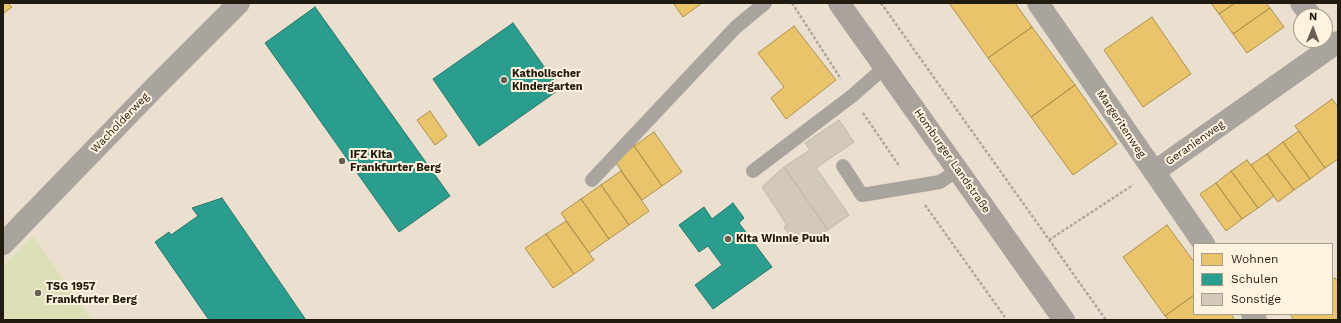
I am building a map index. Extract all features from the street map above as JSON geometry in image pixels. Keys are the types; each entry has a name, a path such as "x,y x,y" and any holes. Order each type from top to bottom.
{"street":[{"name":"Wacholderweg","path":"3,244 156,86 239,3"},
{"name":"Margeritenweg","path":"1038,3 1203,243"},
{"name":"Homburger Landstraße","path":"843,4 885,67 1064,320"},
{"name":"Geranienweg","path":"1154,172 1329,48"}],"lane":[{"path":"592,180 736,28 765,3"},
{"path":"753,171 852,96 885,67"},
{"path":"843,166 862,195 940,182 958,170"}],"path":[{"path":"792,3 809,30"},
{"path":"881,3 1106,320"},
{"name":"Geranienweg","path":"1049,240 1154,172"}],"green space":[{"name":"TSG 1957 Frankfurter Berg","path":"33,236 92,320 3,320 3,266"}],"building: Wohnen":[{"path":"3,3 8,3 12,7 3,14"},
{"path":"673,3 702,3 683,17"},
{"path":"949,3 1015,3 1032,27 988,58"},
{"path":"1211,3 1235,3 1219,14"},
{"path":"1235,3 1266,3 1270,8 1233,34 1219,14"},
{"path":"1270,8 1284,27 1247,53 1233,34"},
{"path":"1152,17 1191,74 1143,107 1104,50"},
{"path":"794,26 836,80 786,119 771,98 784,87 758,53"},
{"path":"1032,27 1075,85 1031,117 988,58"},
{"path":"1075,85 1117,144 1073,175 1031,117"},
{"path":"1332,99 1338,107 1338,159 1325,168 1295,126"},
{"path":"430,111 447,136 435,145 417,120"},
{"path":"1299,131 1325,168 1310,179 1283,142"},
{"path":"654,132 682,172 662,186 634,146"},
{"path":"1283,142 1310,179 1294,190 1267,154"},
{"path":"634,146 662,186 642,200 614,160"},
{"path":"1267,154 1294,190 1278,202 1251,165"},
{"path":"1247,160 1274,196 1258,208 1231,171"},
{"path":"621,171 649,211 629,225 601,185"},
{"path":"1231,171 1258,208 1242,219 1216,183"},
{"path":"1216,183 1242,219 1226,231 1200,194"},
{"path":"601,185 629,225 609,239 581,199"},
{"path":"581,199 609,239 589,253 561,213"},
{"path":"566,221 594,260 574,274 546,234"},
{"path":"1167,225 1193,261 1193,296 1165,316 1123,257"},
{"path":"546,234 574,274 553,288 525,248"},
{"path":"1335,278 1338,282 1338,320 1294,320 1291,315 1333,315 1333,279"},
{"path":"1193,296 1193,315 1232,315 1235,320 1169,320 1165,316"}],"building: Schulen":[{"path":"315,7 450,196 399,232 265,43"},
{"path":"513,23 560,89 479,146 433,79"},
{"path":"222,198 306,320 209,320 155,242 169,232 171,235 198,216 192,208"},
{"path":"733,203 744,218 739,223 772,267 713,309 695,285 722,265 708,246 699,252 679,225 704,207 712,219"}],"building: Sonstige":[{"path":"839,120 854,142 816,168 849,215 828,230 784,167 810,150 805,143"},
{"path":"784,167 828,230 796,245 784,227 787,225 762,187"}],"place":[{"name":"Katholischer Kindergarten","path":"504,80"},
{"name":"IFZ Kita Frankfurter Berg","path":"342,161"},
{"name":"Kita Winnie Puuh","path":"728,239"},
{"name":"TSG 1957 Frankfurter Berg","path":"38,293"}]}
